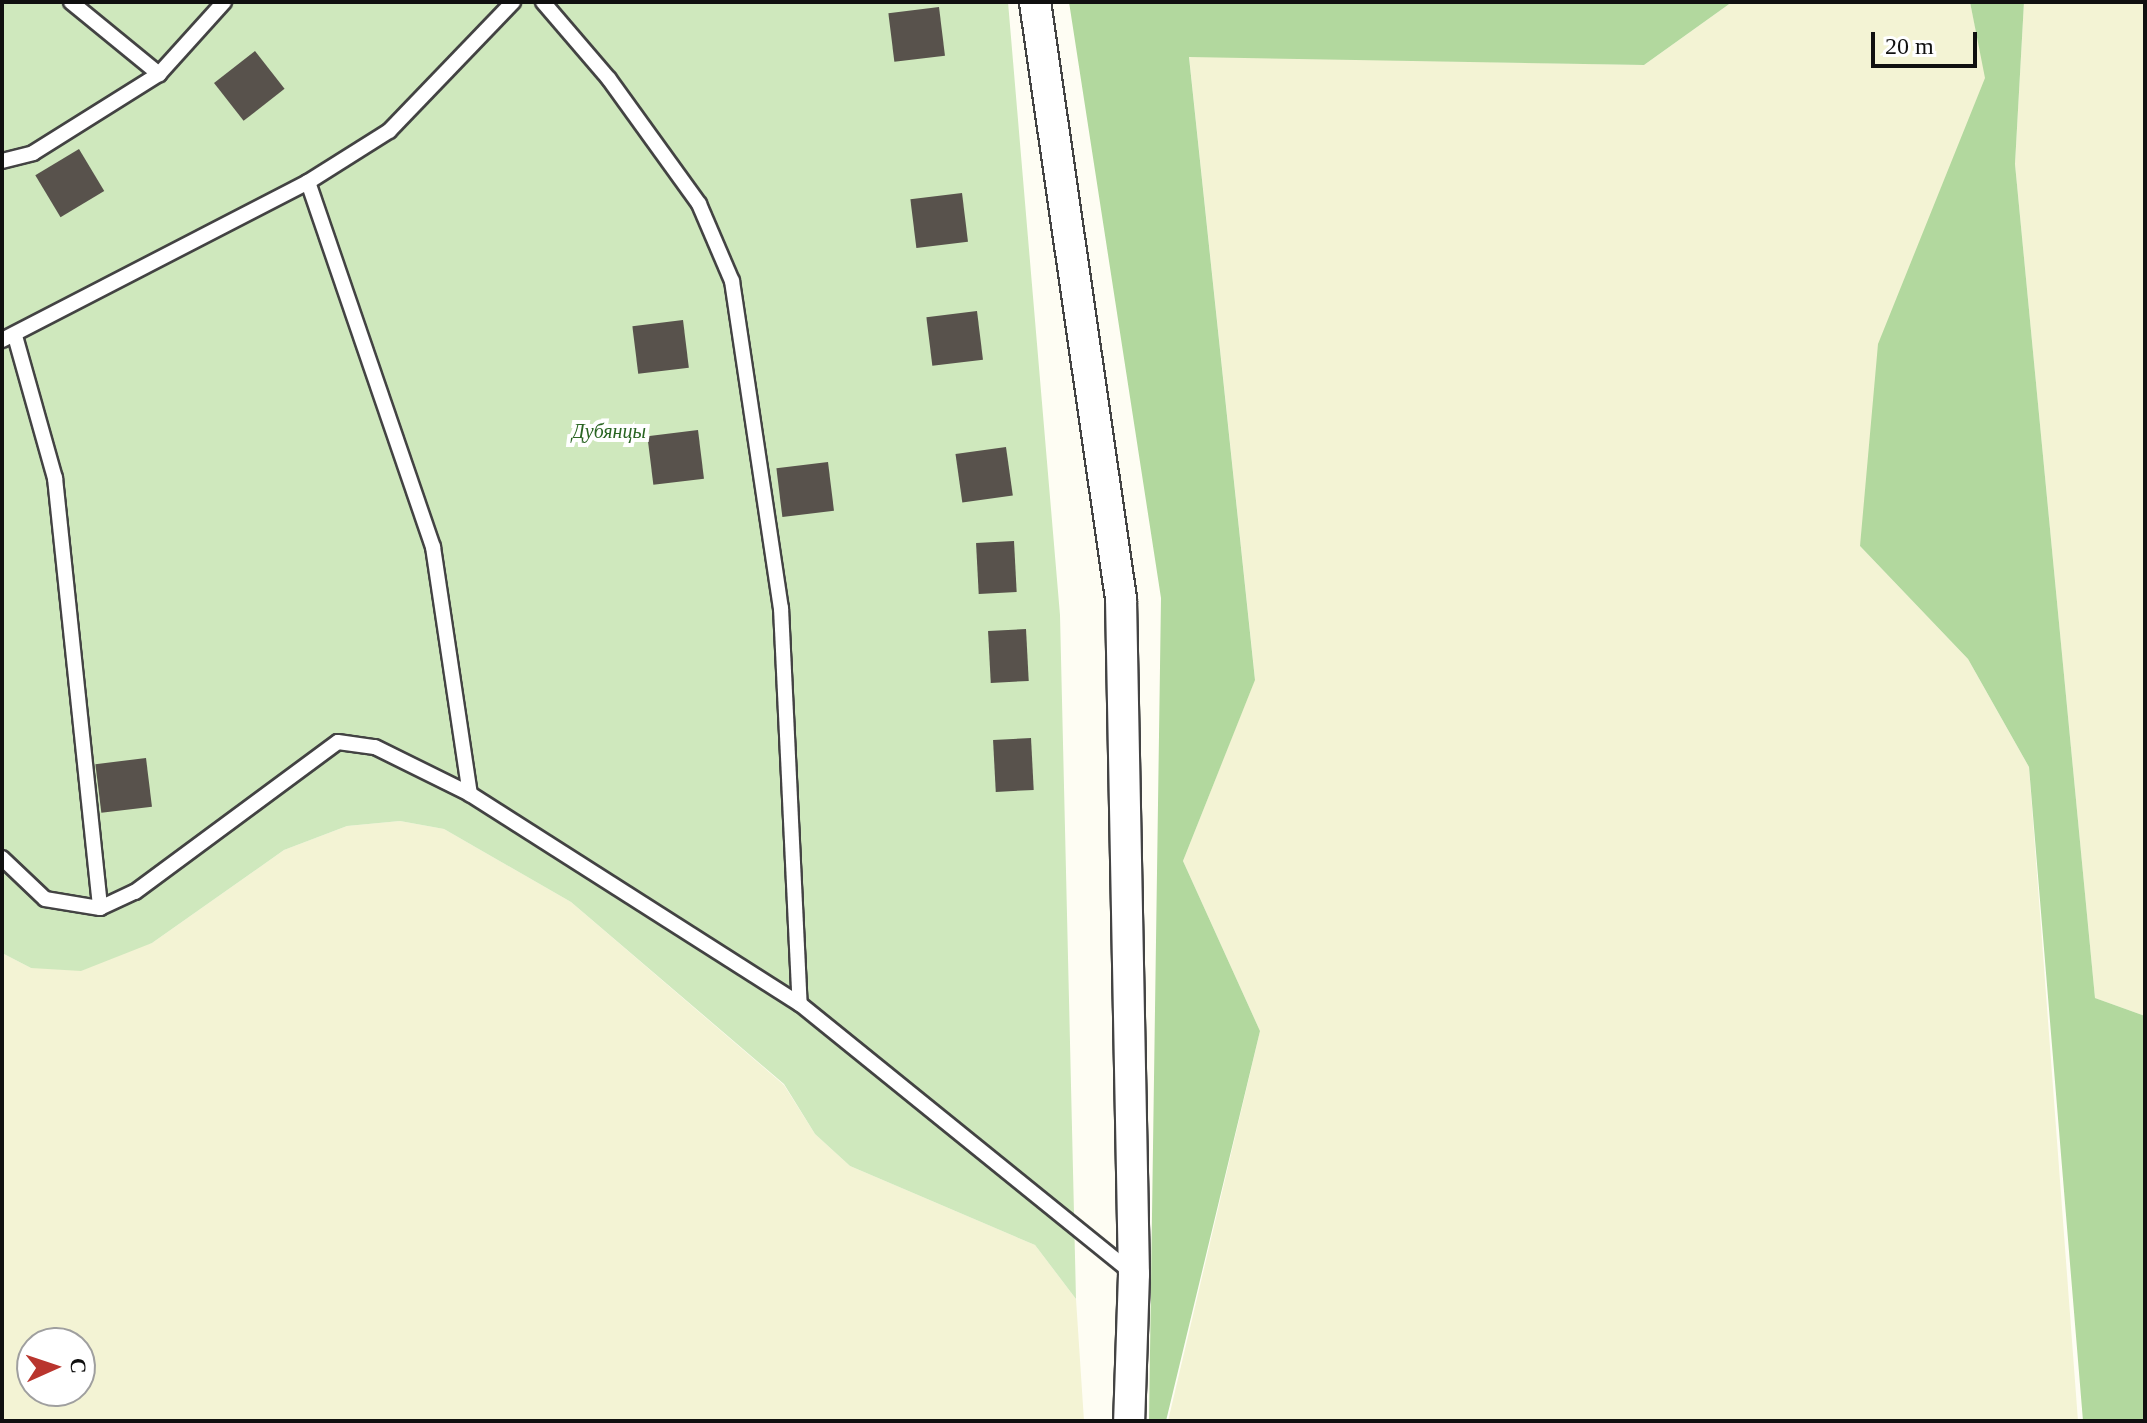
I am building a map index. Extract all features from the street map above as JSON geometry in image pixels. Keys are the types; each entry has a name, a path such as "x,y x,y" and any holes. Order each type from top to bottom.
{"street":[{"path":"1035,2 1121,599 1134,1274 1129,1421"}],"lane":[{"path":"71,2 159,74"},
{"path":"2,161 33,153 159,74 224,2"},
{"path":"100,908 55,478 9,338 66,303 308,182 389,131 513,2"},
{"path":"543,2 609,79 699,204 732,281 781,608 800,1004"},
{"path":"308,182 433,547 470,794"},
{"path":"2,858 45,899 100,908 135,892 338,742 375,747 470,794 800,1004 1134,1274"}],"green space":[{"name":"Дубянцы","path":"2,2 1008,2 1060,615 1076,1299 1035,1245 850,1166 815,1134 784,1084 571,902 444,829 400,821 347,826 284,850 152,943 81,971 31,968 2,953"},
{"path":"1069,2 1732,2 1644,65 1189,57 1255,680 1183,861 1260,1031 1166,1421 1149,1421 1161,598"},
{"path":"1732,2 1970,2 1986,78 1860,546 1968,659 2029,767 2078,1421 1168,1421 1260,1031 1183,861 1255,679 1189,56 1644,65"},
{"path":"1970,2 2024,2 2015,164 2095,998 2145,1016 2145,1421 2083,1421 2029,767 1968,659 1860,546 1878,344 1985,78"},
{"path":"2024,2 2145,2 2145,1016 2095,998 2015,164"},
{"path":"400,821 444,829 571,902 784,1085 815,1134 850,1166 1035,1245 1076,1299 1084,1421 2,1421 2,953 31,968 152,943 284,850 347,826"}],"building":[{"path":"939,7 945,56 894,62 888,13"},
{"path":"255,51 285,89 244,121 214,83"},
{"path":"79,149 104,191 61,217 35,175"},
{"path":"962,193 968,242 916,248 910,199"},
{"path":"977,311 983,360 932,366 926,317"},
{"path":"683,320 689,368 638,374 632,326"},
{"path":"698,430 704,479 653,485 647,436"},
{"path":"1006,447 1013,496 962,503 955,454"},
{"path":"828,462 834,511 782,517 776,468"},
{"path":"1014,541 1017,592 979,594 976,543"},
{"path":"1026,629 1029,681 991,683 988,631"},
{"path":"1031,738 1034,790 996,792 993,740"},
{"path":"146,758 152,807 101,813 95,764"}]}
